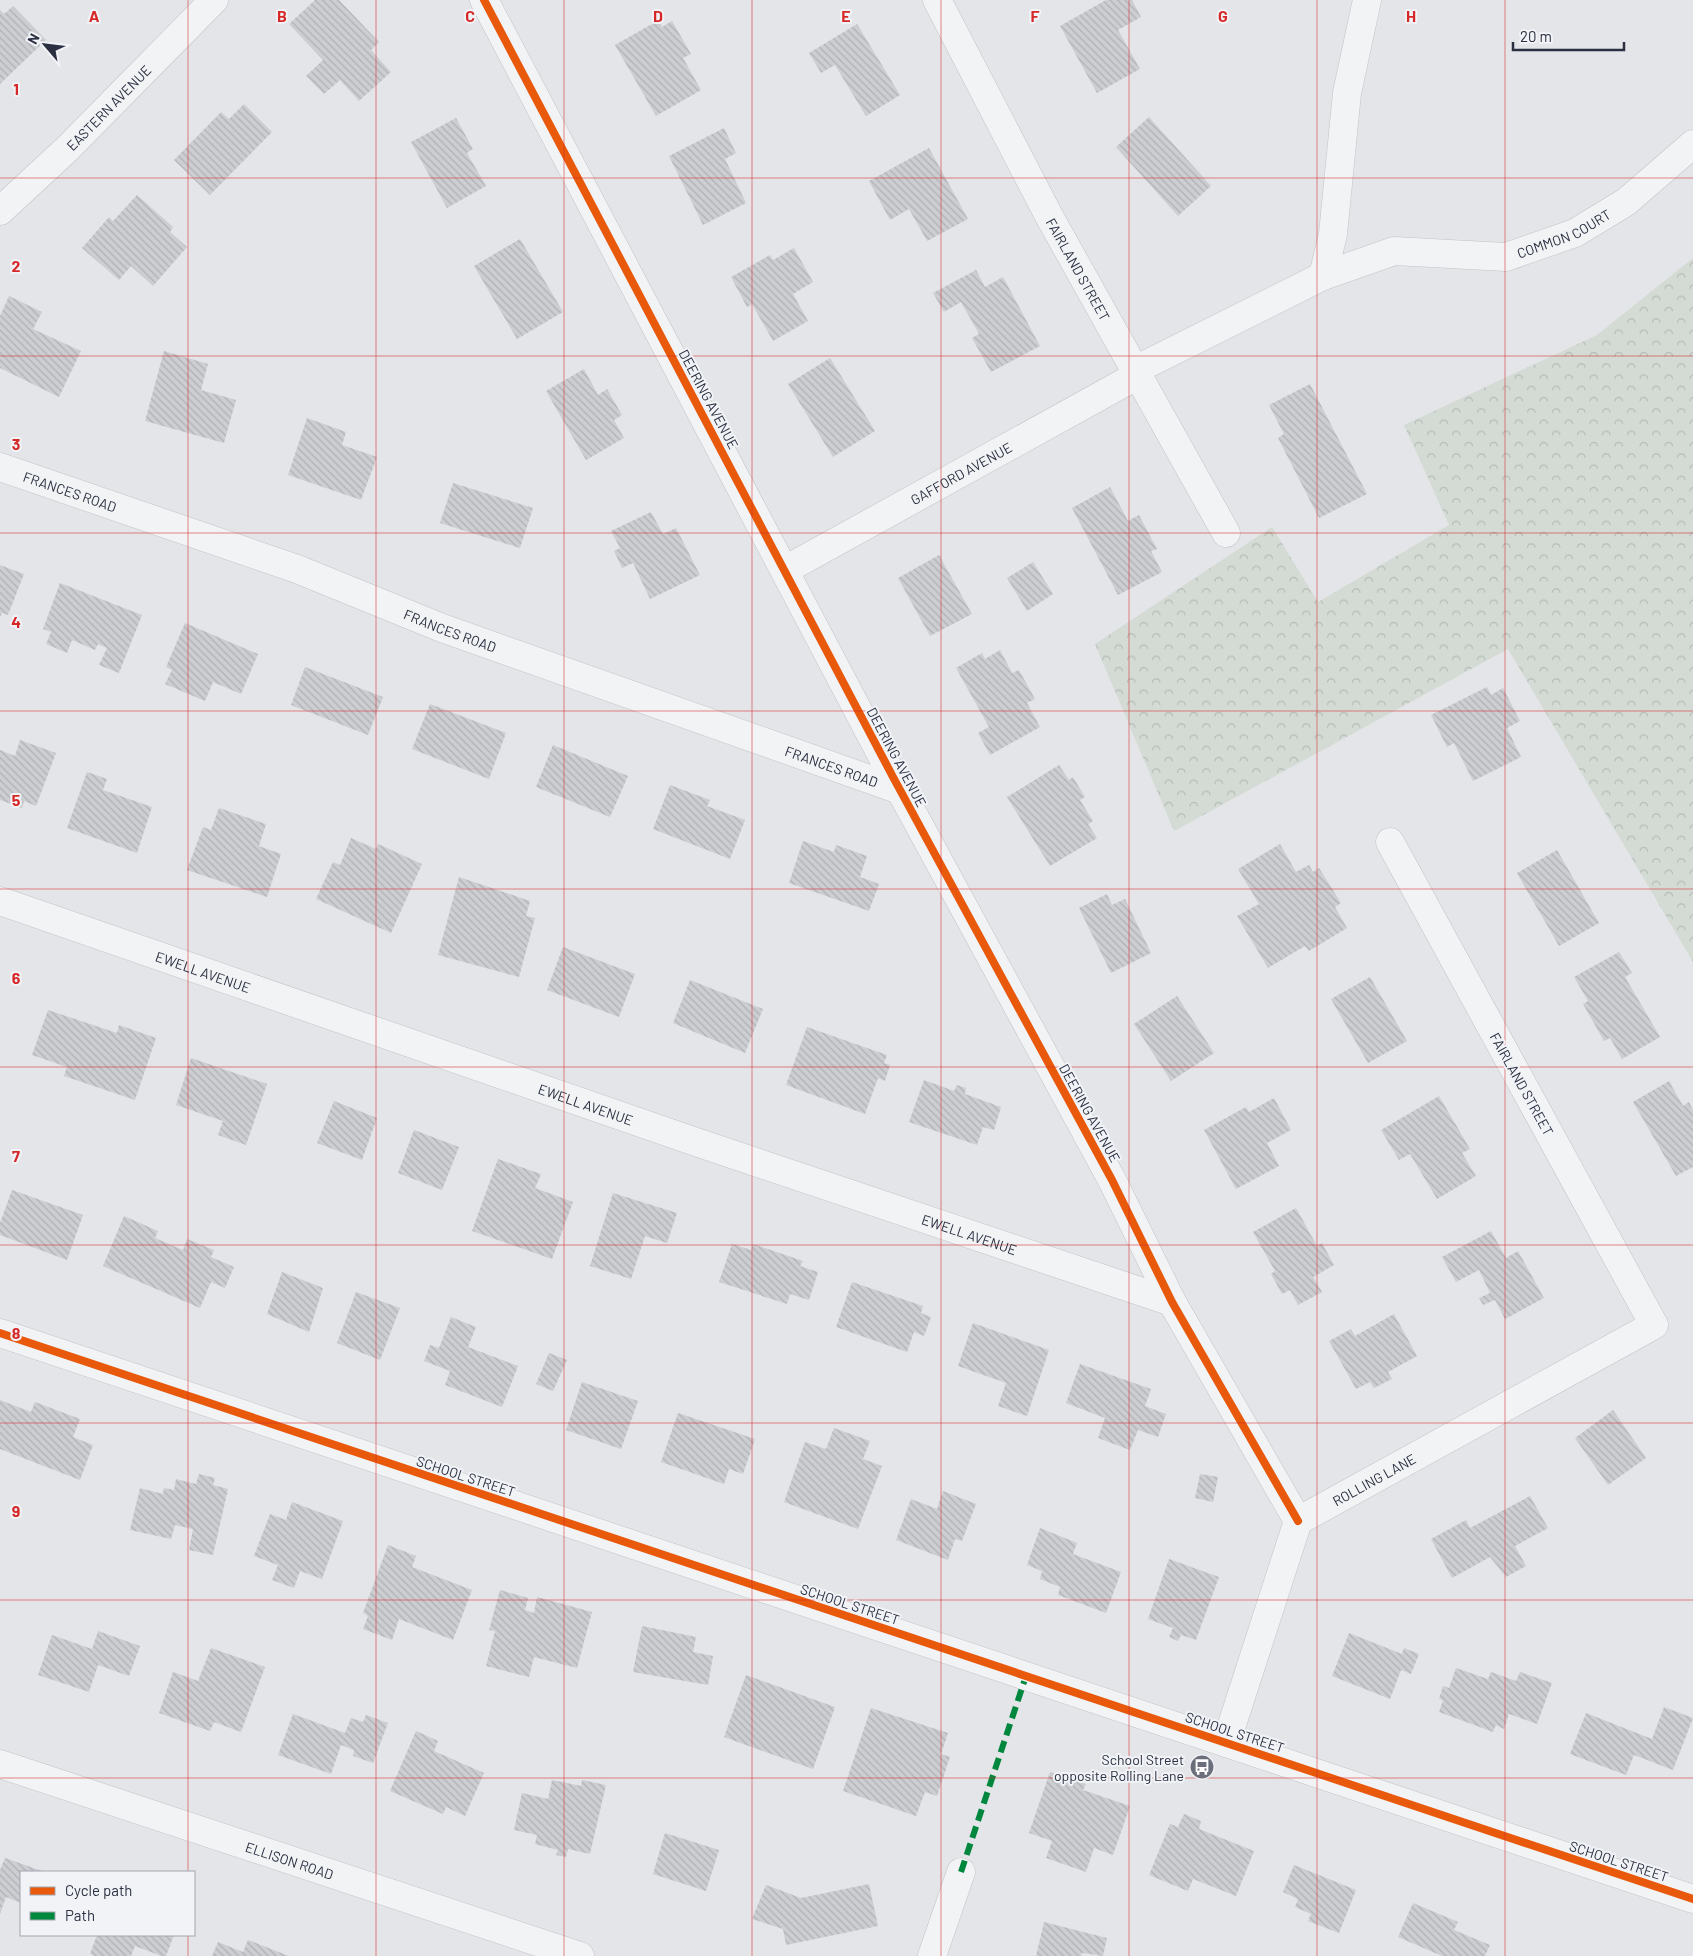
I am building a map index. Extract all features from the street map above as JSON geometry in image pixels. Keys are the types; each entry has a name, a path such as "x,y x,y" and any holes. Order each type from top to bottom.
{"street":[{"name":"EASTERN AVENUE","path":"0,211 67,149 214,0"},
{"name":"DEERING AVENUE","path":"484,0 900,790 1112,1180 1172,1302 1298,1520"},
{"name":"FAIRLAND STREET","path":"936,0 1049,216 1226,533"},
{"path":"1323,276 1333,234 1347,93 1367,0"},
{"name":"COMMON COURT","path":"1137,373 1323,276 1394,251 1506,257 1575,233 1626,202 1693,144"},
{"name":"GAFFORD AVENUE","path":"785,570 1137,373"},
{"name":"FRANCES ROAD","path":"0,467 297,569 442,628 900,790"},
{"name":"FAIRLAND STREET","path":"1390,842 1654,1325"},
{"name":"EWELL AVENUE","path":"0,902 696,1142 1172,1302"},
{"name":"ROLLING LANE","path":"1298,1520 1654,1325"},
{"name":"SCHOOL STREET","path":"0,1333 1693,1899"},
{"path":"1226,1743 1298,1520"},
{"name":"ELLISON ROAD","path":"0,1764 580,1956"},
{"path":"932,1956 961,1872"}],"green space":[{"path":"1693,258 1693,962 1508,649 1174,831 1095,644 1272,527 1318,602 1449,525 1404,425 1597,335"}],"building":[{"path":"315,0 339,0 379,42 371,50 391,72 359,101 340,80 324,94 306,76 323,60 289,24"},
{"path":"1106,0 1132,0 1141,17 1118,30 1140,69 1097,93 1060,26"},
{"path":"13,6 46,40 0,84 0,10 4,14"},
{"path":"659,20 662,27 672,21 691,54 683,58 701,90 656,116 615,45"},
{"path":"857,24 900,95 866,116 835,65 821,73 809,53"},
{"path":"244,104 272,132 210,195 174,160 221,112 229,119"},
{"path":"1149,117 1211,186 1178,216 1116,147"},
{"path":"456,118 473,149 467,153 486,186 447,208 411,142"},
{"path":"724,128 736,153 725,159 746,203 703,225 669,156"},
{"path":"929,148 968,219 927,241 909,209 890,220 869,181"},
{"path":"137,195 173,227 170,232 187,247 153,286 131,266 119,280 82,248 109,217 113,221"},
{"path":"520,239 563,312 517,339 474,266"},
{"path":"794,248 813,282 793,294 808,321 773,341 752,304 747,307 731,277 770,255 773,260"},
{"path":"976,270 985,287 1003,277 1040,346 991,372 972,338 979,334 961,302 944,312 933,293"},
{"path":"9,296 42,312 33,329 81,351 59,397 0,368 0,316"},
{"path":"164,351 208,364 201,390 236,400 224,443 145,421"},
{"path":"830,358 875,431 833,457 788,384"},
{"path":"584,369 598,395 607,389 622,415 614,420 624,438 586,460 546,391"},
{"path":"1310,384 1367,494 1319,518 1278,438 1284,434 1269,405"},
{"path":"307,418 346,432 342,445 377,457 361,500 288,475"},
{"path":"453,483 533,508 520,548 440,523"},
{"path":"1110,487 1128,521 1139,515 1157,549 1151,551 1162,572 1118,595 1072,508"},
{"path":"651,512 663,534 676,528 700,575 650,599 633,563 622,568 614,551 620,548 611,531"},
{"path":"939,555 972,614 930,636 898,578"},
{"path":"1033,562 1053,594 1027,611 1007,578"},
{"path":"0,565 24,574 8,615 2,613 0,617"},
{"path":"60,583 142,615 119,673 99,665 107,648 98,644 95,650 72,640 67,653 46,644 51,632 43,629"},
{"path":"185,623 258,654 241,694 213,682 205,701 165,684 172,670 166,667"},
{"path":"1000,650 1012,673 1019,670 1035,699 1027,703 1040,727 990,755 978,733 989,727 956,668 982,653 985,659"},
{"path":"305,667 383,697 368,735 291,705"},
{"path":"1487,687 1491,695 1503,688 1520,721 1507,728 1521,757 1473,781 1454,743 1447,747 1431,715"},
{"path":"430,704 506,733 489,779 412,749"},
{"path":"20,740 56,753 36,806 24,801 22,808 0,800 0,750 15,756"},
{"path":"553,745 628,776 610,817 536,787"},
{"path":"1059,765 1069,780 1073,777 1085,797 1080,800 1093,821 1088,824 1097,838 1050,866 1007,797"},
{"path":"87,772 107,779 103,790 152,807 137,853 67,828"},
{"path":"670,785 710,800 707,806 745,820 730,859 653,829"},
{"path":"219,808 266,824 259,846 281,854 267,897 187,870 203,827 211,830"},
{"path":"351,838 376,849 378,844 422,864 391,933 316,899 333,862 340,865"},
{"path":"803,841 834,852 836,845 867,856 860,877 879,884 869,911 789,883"},
{"path":"1280,844 1296,872 1309,865 1313,872 1319,868 1341,903 1335,907 1347,928 1309,951 1305,946 1268,968 1237,916 1259,904 1238,869"},
{"path":"1557,850 1599,923 1559,946 1517,873"},
{"path":"459,877 530,901 526,916 535,918 519,977 438,955"},
{"path":"1107,894 1112,905 1125,899 1151,953 1111,973 1079,908"},
{"path":"563,947 635,974 619,1017 547,990"},
{"path":"1619,952 1632,973 1625,977 1660,1037 1622,1059 1610,1038 1604,1041 1583,1004 1588,1001 1574,977"},
{"path":"1370,977 1407,1041 1368,1063 1331,999"},
{"path":"690,980 763,1009 745,1053 673,1023"},
{"path":"1177,996 1214,1053 1171,1081 1134,1024"},
{"path":"48,1010 117,1033 119,1025 156,1038 135,1100 64,1076 67,1067 32,1055"},
{"path":"807,1027 887,1055 884,1063 890,1065 885,1081 878,1078 865,1114 786,1085"},
{"path":"191,1058 267,1084 246,1145 218,1135 223,1121 176,1105"},
{"path":"924,1080 954,1091 957,1085 966,1088 965,1094 1001,1107 994,1130 983,1127 977,1145 909,1122"},
{"path":"1669,1081 1683,1106 1689,1102 1693,1110 1693,1167 1676,1176 1633,1102"},
{"path":"1439,1096 1470,1149 1462,1153 1476,1176 1437,1199 1410,1154 1399,1160 1381,1130"},
{"path":"1274,1098 1291,1130 1267,1143 1279,1166 1236,1189 1204,1130 1246,1107 1249,1112"},
{"path":"334,1101 377,1118 362,1160 317,1143"},
{"path":"414,1130 459,1147 442,1190 398,1173"},
{"path":"498,1159 541,1174 535,1188 573,1202 552,1259 472,1231"},
{"path":"12,1190 83,1215 67,1260 0,1235 0,1223"},
{"path":"613,1193 677,1213 667,1243 645,1236 631,1279 590,1266"},
{"path":"1296,1208 1317,1246 1322,1243 1334,1265 1313,1277 1322,1292 1298,1305 1290,1290 1282,1294 1271,1274 1275,1271 1253,1232"},
{"path":"124,1216 158,1231 155,1238 183,1250 187,1239 214,1250 211,1257 234,1267 225,1288 211,1282 200,1308 103,1266"},
{"path":"1491,1231 1506,1258 1518,1251 1544,1298 1505,1319 1495,1300 1483,1305 1479,1298 1490,1293 1479,1270 1456,1282 1442,1257"},
{"path":"732,1244 751,1250 753,1244 803,1261 800,1266 818,1272 809,1300 790,1294 787,1304 719,1282"},
{"path":"282,1272 323,1288 309,1332 267,1314"},
{"path":"852,1282 923,1306 921,1313 931,1317 924,1336 914,1332 907,1352 836,1327"},
{"path":"356,1292 400,1308 380,1360 337,1343"},
{"path":"1394,1314 1417,1356 1388,1372 1392,1379 1374,1388 1370,1382 1356,1389 1329,1341 1351,1329 1355,1336"},
{"path":"451,1317 476,1327 468,1347 518,1366 502,1407 445,1385 450,1371 424,1361 430,1345 439,1348"},
{"path":"973,1323 1049,1350 1027,1416 998,1406 1006,1383 958,1366"},
{"path":"549,1353 567,1360 553,1391 536,1384"},
{"path":"1080,1364 1151,1389 1145,1406 1166,1414 1158,1437 1138,1430 1130,1450 1098,1438 1105,1418 1066,1403"},
{"path":"582,1382 638,1401 621,1449 566,1430"},
{"path":"0,1400 31,1412 35,1402 80,1419 73,1437 93,1445 80,1480 0,1449"},
{"path":"1613,1410 1646,1458 1608,1485 1575,1438"},
{"path":"678,1413 755,1439 743,1474 729,1469 724,1484 661,1462"},
{"path":"834,1428 870,1441 863,1459 882,1466 858,1529 784,1502 805,1442 826,1449"},
{"path":"199,1474 215,1478 213,1485 228,1489 213,1555 189,1550 193,1529 175,1525 171,1539 130,1530 140,1488 163,1494 164,1488 174,1490 176,1479 196,1484"},
{"path":"1200,1474 1218,1477 1213,1502 1195,1498"},
{"path":"943,1491 976,1504 962,1541 955,1539 948,1560 896,1540 911,1499 937,1509"},
{"path":"1530,1496 1548,1528 1515,1546 1526,1566 1506,1577 1490,1557 1452,1578 1431,1539 1466,1520 1470,1528"},
{"path":"292,1502 343,1521 322,1579 300,1571 294,1588 272,1580 278,1565 254,1556 270,1514 286,1520"},
{"path":"1040,1528 1077,1543 1073,1554 1121,1572 1106,1613 1058,1595 1060,1587 1040,1579 1042,1571 1027,1565"},
{"path":"388,1545 416,1556 412,1567 472,1590 453,1640 399,1619 392,1640 363,1629 368,1616 363,1613"},
{"path":"1169,1559 1219,1577 1196,1640 1181,1635 1178,1641 1169,1637 1173,1628 1148,1619"},
{"path":"500,1590 528,1598 525,1610 534,1613 537,1597 592,1612 577,1668 534,1657 529,1677 486,1666 495,1631 489,1630"},
{"path":"642,1626 696,1637 693,1652 713,1656 708,1685 633,1672"},
{"path":"98,1631 140,1646 129,1676 98,1665 89,1692 38,1675 52,1635 92,1649"},
{"path":"1349,1633 1402,1654 1404,1648 1419,1654 1411,1674 1401,1670 1390,1699 1332,1676"},
{"path":"211,1648 265,1667 241,1732 214,1722 210,1731 159,1713 173,1672 198,1681"},
{"path":"1456,1668 1488,1679 1491,1672 1516,1681 1520,1672 1552,1683 1537,1724 1509,1714 1504,1729 1496,1725 1493,1732 1439,1712 1443,1700 1439,1699 1443,1686 1449,1688"},
{"path":"746,1675 835,1707 813,1769 724,1737"},
{"path":"1664,1707 1693,1718 1673,1770 1634,1755 1626,1775 1570,1754 1586,1713 1652,1739"},
{"path":"871,1708 948,1733 941,1754 950,1757 937,1796 925,1792 916,1816 843,1791"},
{"path":"293,1714 345,1733 351,1718 363,1722 366,1715 388,1723 373,1763 353,1756 354,1750 341,1745 331,1774 278,1755"},
{"path":"416,1731 438,1741 434,1751 484,1773 465,1816 446,1807 443,1814 390,1791"},
{"path":"1050,1772 1086,1784 1083,1790 1130,1806 1113,1855 1094,1848 1086,1872 1046,1858 1052,1841 1029,1833"},
{"path":"552,1780 581,1786 582,1780 606,1785 590,1854 568,1849 566,1857 556,1855 558,1850 535,1844 537,1835 514,1830 522,1793 548,1799"},
{"path":"1184,1814 1201,1821 1199,1829 1254,1851 1236,1896 1193,1879 1188,1891 1149,1875 1170,1824 1178,1827"},
{"path":"665,1833 719,1850 706,1891 653,1874"},
{"path":"5,1858 42,1871 20,1871 20,1903 6,1897 0,1914 0,1870"},
{"path":"1294,1865 1356,1890 1339,1933 1308,1921 1311,1914 1295,1907 1298,1899 1283,1892"},
{"path":"869,1884 878,1926 786,1945 783,1929 752,1919 766,1885 801,1898"},
{"path":"1413,1903 1458,1922 1454,1930 1490,1945 1485,1956 1442,1956 1398,1937"},
{"path":"1044,1922 1107,1938 1103,1956 1082,1953 1081,1956 1036,1956"},
{"path":"97,1936 174,1936 166,1956 161,1956 135,1946 131,1956 95,1956 90,1954"},
{"path":"248,1940 289,1956 212,1956 218,1942 243,1952"}],"marked path":[{"path":"961,1872 1026,1676"}],"cycle path":[{"path":"484,0 893,777 1112,1180 1172,1302 1298,1521"},
{"path":"0,1333 1693,1899"}],"place":[{"name":"School Street opposite Rolling Lane","path":"1202,1767"}]}
